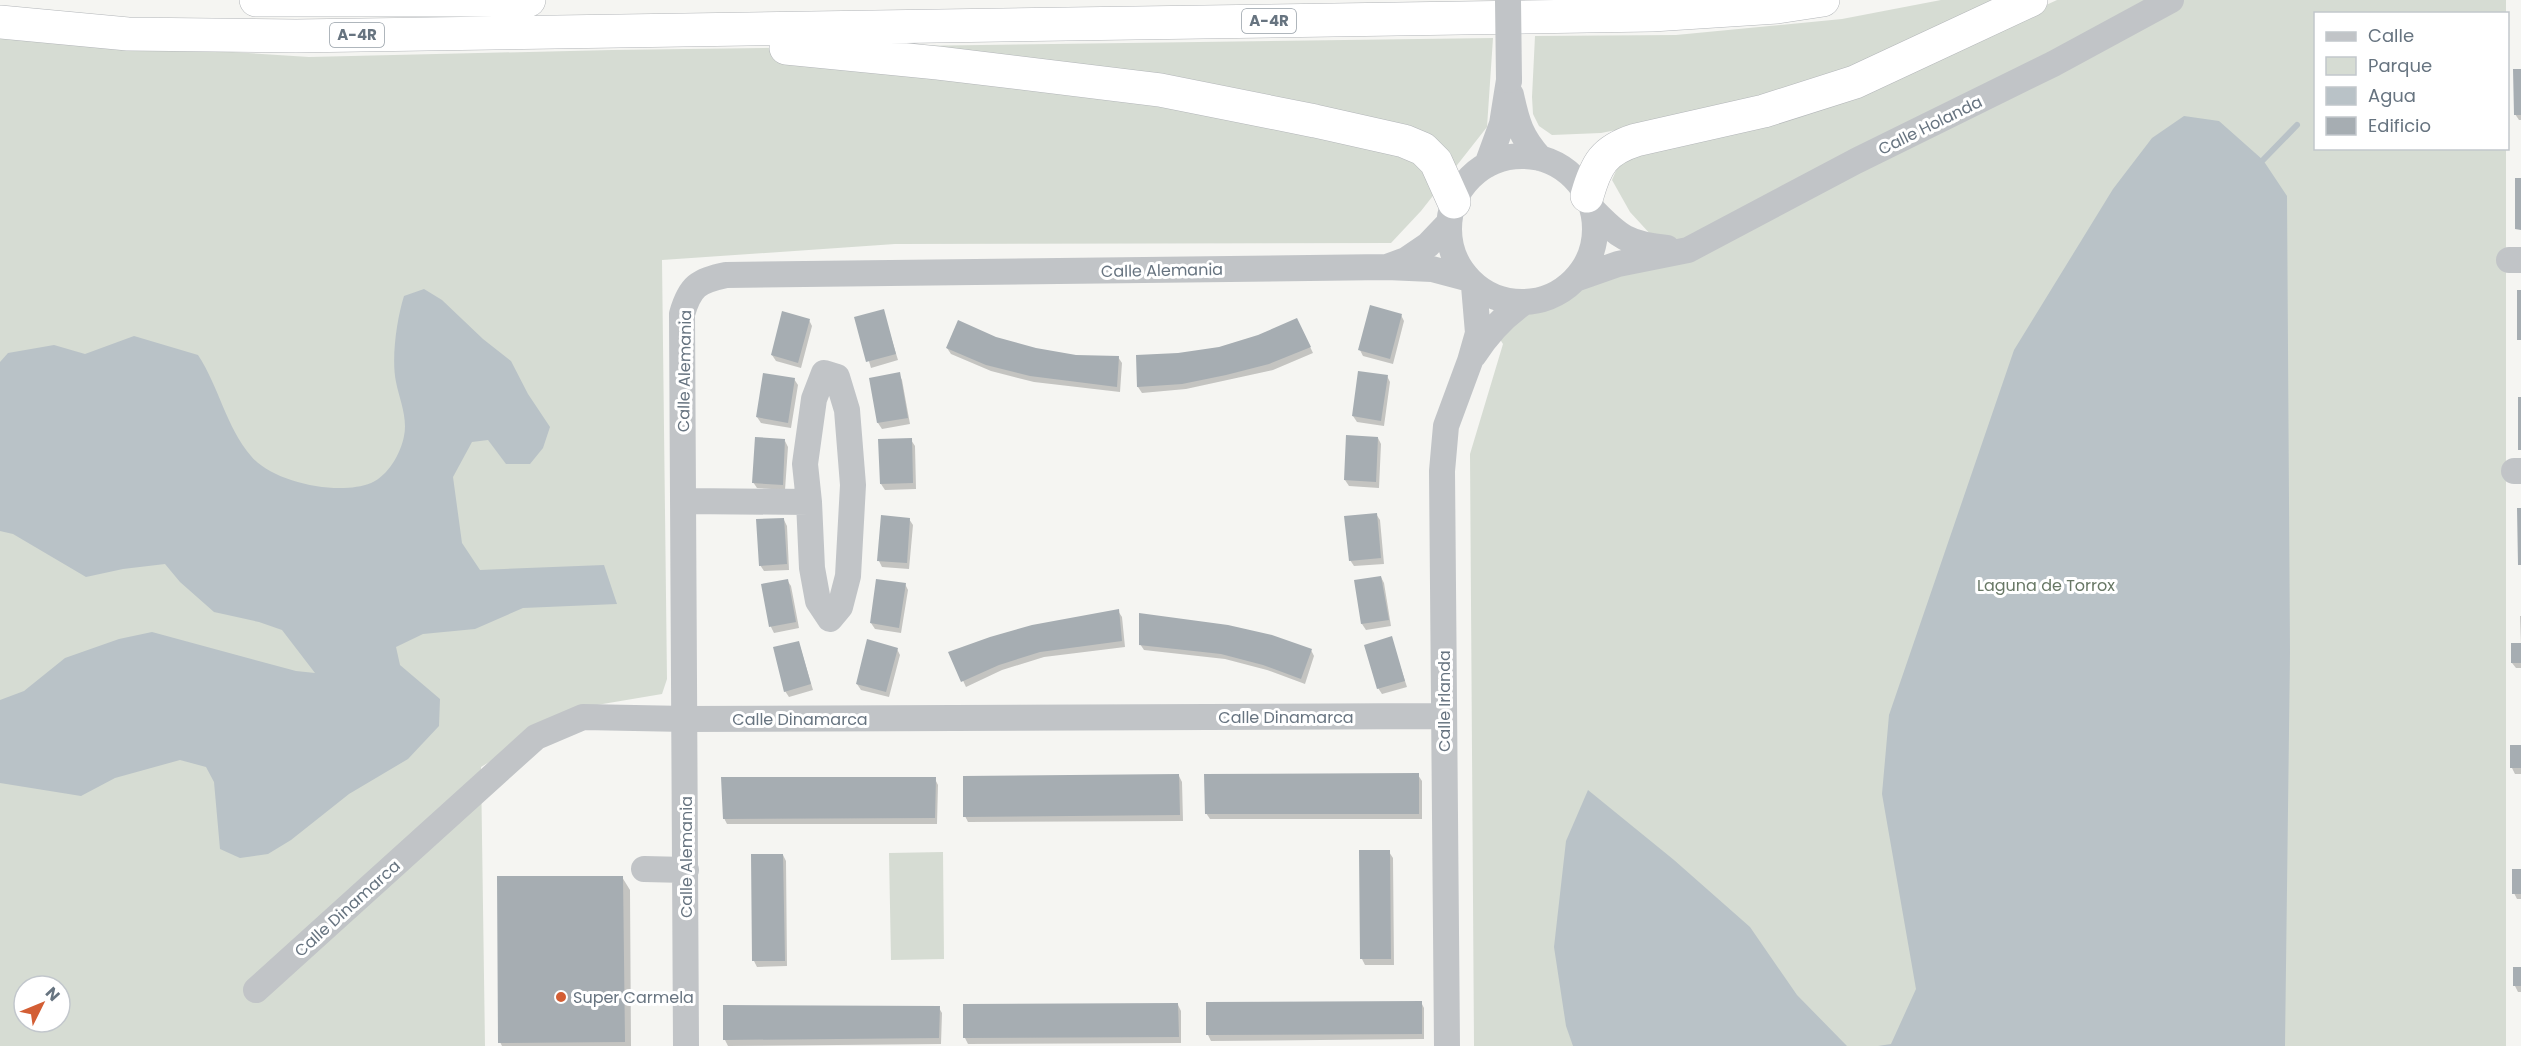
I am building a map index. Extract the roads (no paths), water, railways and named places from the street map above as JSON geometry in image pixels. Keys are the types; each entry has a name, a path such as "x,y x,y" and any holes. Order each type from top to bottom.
{"highway":[{"name":"A-4R","path":"256,0 529,0"},
{"name":"A-4R","path":"0,22 128,34 308,36 1652,15 1777,8 1823,0"},
{"path":"1590,203 1592,180 1602,161 1616,146 1764,111 1855,82 2031,0"},
{"path":"714,31 765,46 938,63 1160,90 1327,123 1404,141 1423,149 1436,162 1452,213"}],"street":[{"path":"1508,0 1509,80 1516,122 1526,142 1540,158"},
{"name":"Calle Holanda","path":"1578,278 1618,264 1688,250 1856,161 2053,64 2171,0"},
{"path":"1487,165 1502,124 1509,80"},
{"path":"1590,203 1596,229 1593,249 1578,278 1558,293 1541,300 1523,303 1504,300 1470,282 1451,245 1452,213 1467,181 1487,165 1503,158 1521,156 1540,158 1559,166 1575,179 1590,203 1622,237 1637,244 1688,250"},
{"name":"Calle Alemania","path":"1387,267 1406,260 1428,245 1452,213"},
{"name":"Calle Alemania","path":"686,1046 682,314 687,296 703,280 726,275 1387,267 1432,269 1470,282"},
{"name":"Calle Irlanda","path":"1447,1046 1442,471 1446,426 1478,333 1470,282"},
{"name":"Calle Irlanda","path":"1470,361 1485,337 1506,315 1523,303"},
{"path":"824,373 837,377 847,410 852,485 848,576 840,607 830,619 818,602 812,568 809,502 805,464 814,399 824,373"},
{"path":"684,501 809,502"},
{"name":"Calle Dinamarca","path":"256,990 536,737 583,717 686,719 1444,716"},
{"path":"644,869 686,870"}],"water":[{"name":"Laguna de Torrox","path":"2184,116 2219,121 2263,160 2287,196 2290,652 2285,1046 1878,1046 1891,1044 1916,989 1882,794 1889,715 2014,350 2113,189 2152,138"},
{"path":"424,289 442,300 483,339 511,361 528,394 550,427 543,448 530,464 506,464 488,440 472,442 453,477 462,543 480,570 604,565 617,604 523,608 475,629 423,634 396,647 400,665 440,699 439,726 408,759 349,794 291,840 268,854 240,858 220,849 214,782 206,767 180,760 115,778 81,796 0,783 0,700 24,691 65,658 119,639 152,632 296,671 315,673 282,630 259,622 214,612 180,582 165,564 123,569 86,577 13,534 0,531 0,362 8,353 54,345 85,354 134,336 198,355 242,445 261,465 290,480 307,484 342,488 358,487 377,480 388,470 402,443 405,422 397,388 394,350 397,327 404,296"},
{"path":"1588,790 1674,860 1750,927 1797,995 1847,1046 1573,1046 1566,1026 1554,947 1566,841"}],"waterway":[{"path":"2263,160 2297,125"}],"place":[{"name":"Super Carmela","path":"561,997"}]}
